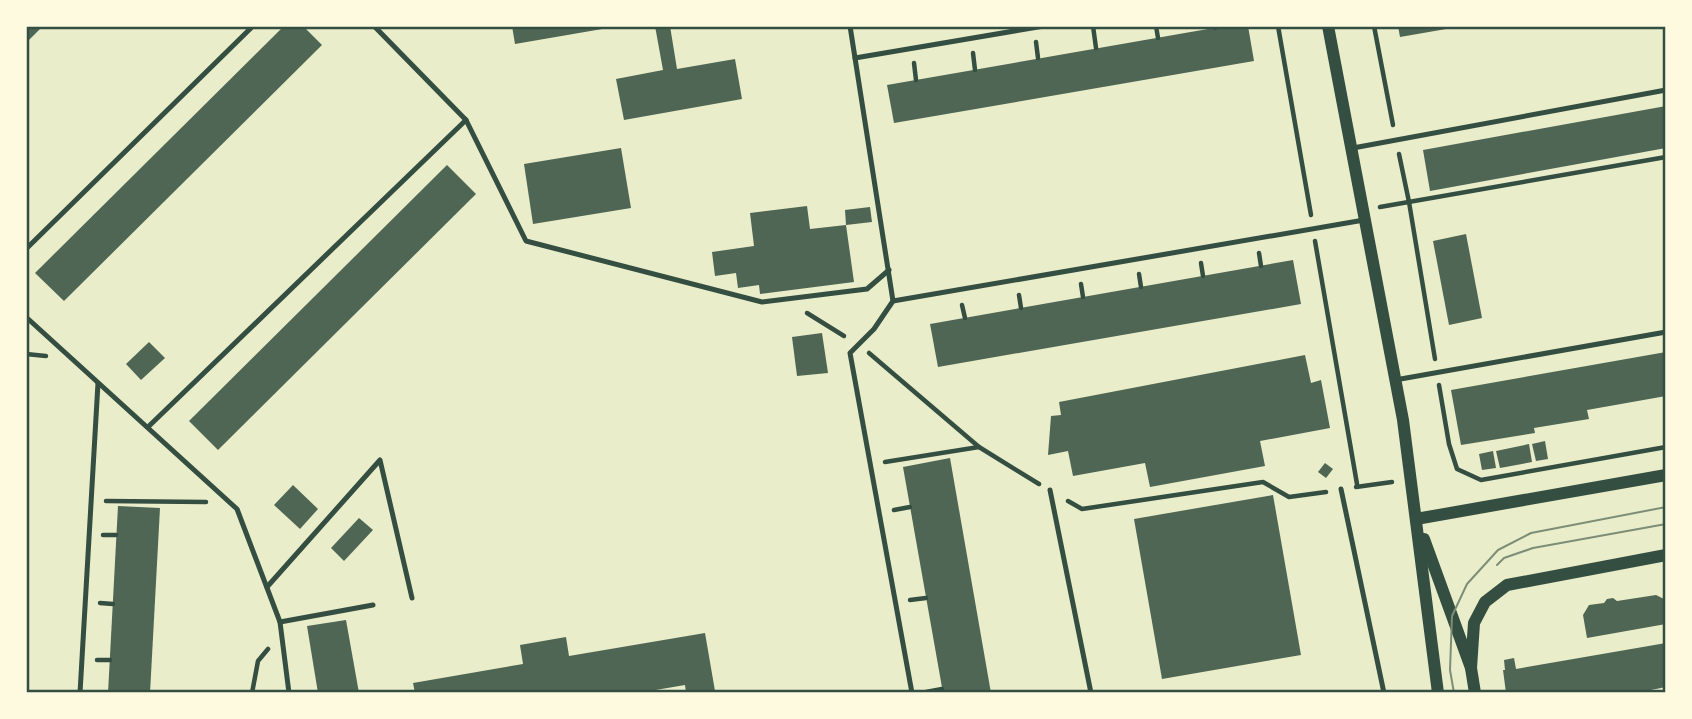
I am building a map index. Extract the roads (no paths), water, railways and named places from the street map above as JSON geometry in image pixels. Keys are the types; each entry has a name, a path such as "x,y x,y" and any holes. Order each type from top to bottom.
{"street":[{"path":"1328,26 1395,380 1411,479 1438,693"},
{"path":"1416,519 1666,475"},
{"path":"1416,519 1471,668 1475,693"},
{"path":"1471,668 1474,623 1485,601 1507,585 1666,555"}],"lane":[{"path":"26,249 253,26"},
{"path":"374,26 466,120 526,241 762,302 867,289 889,270"},
{"path":"850,26 893,300 874,329 850,353 912,693"},
{"path":"855,58 1044,26"},
{"path":"1350,149 1666,90"},
{"path":"148,428 466,120"},
{"path":"893,300 1313,229 1363,216"},
{"path":"26,317 237,509 279,622 289,693"},
{"path":"1395,380 1666,332"},
{"path":"80,693 98,383"},
{"path":"267,587 380,460 412,598"},
{"path":"1341,489 1384,693"},
{"path":"1049,490 1091,693"},
{"path":"279,622 373,605"}],"tram line":[{"path":"1454,693 1450,670 1452,616 1467,584 1498,550 1531,533 1666,507"},
{"path":"1497,565 1504,558 1533,548 1666,524"}]}
